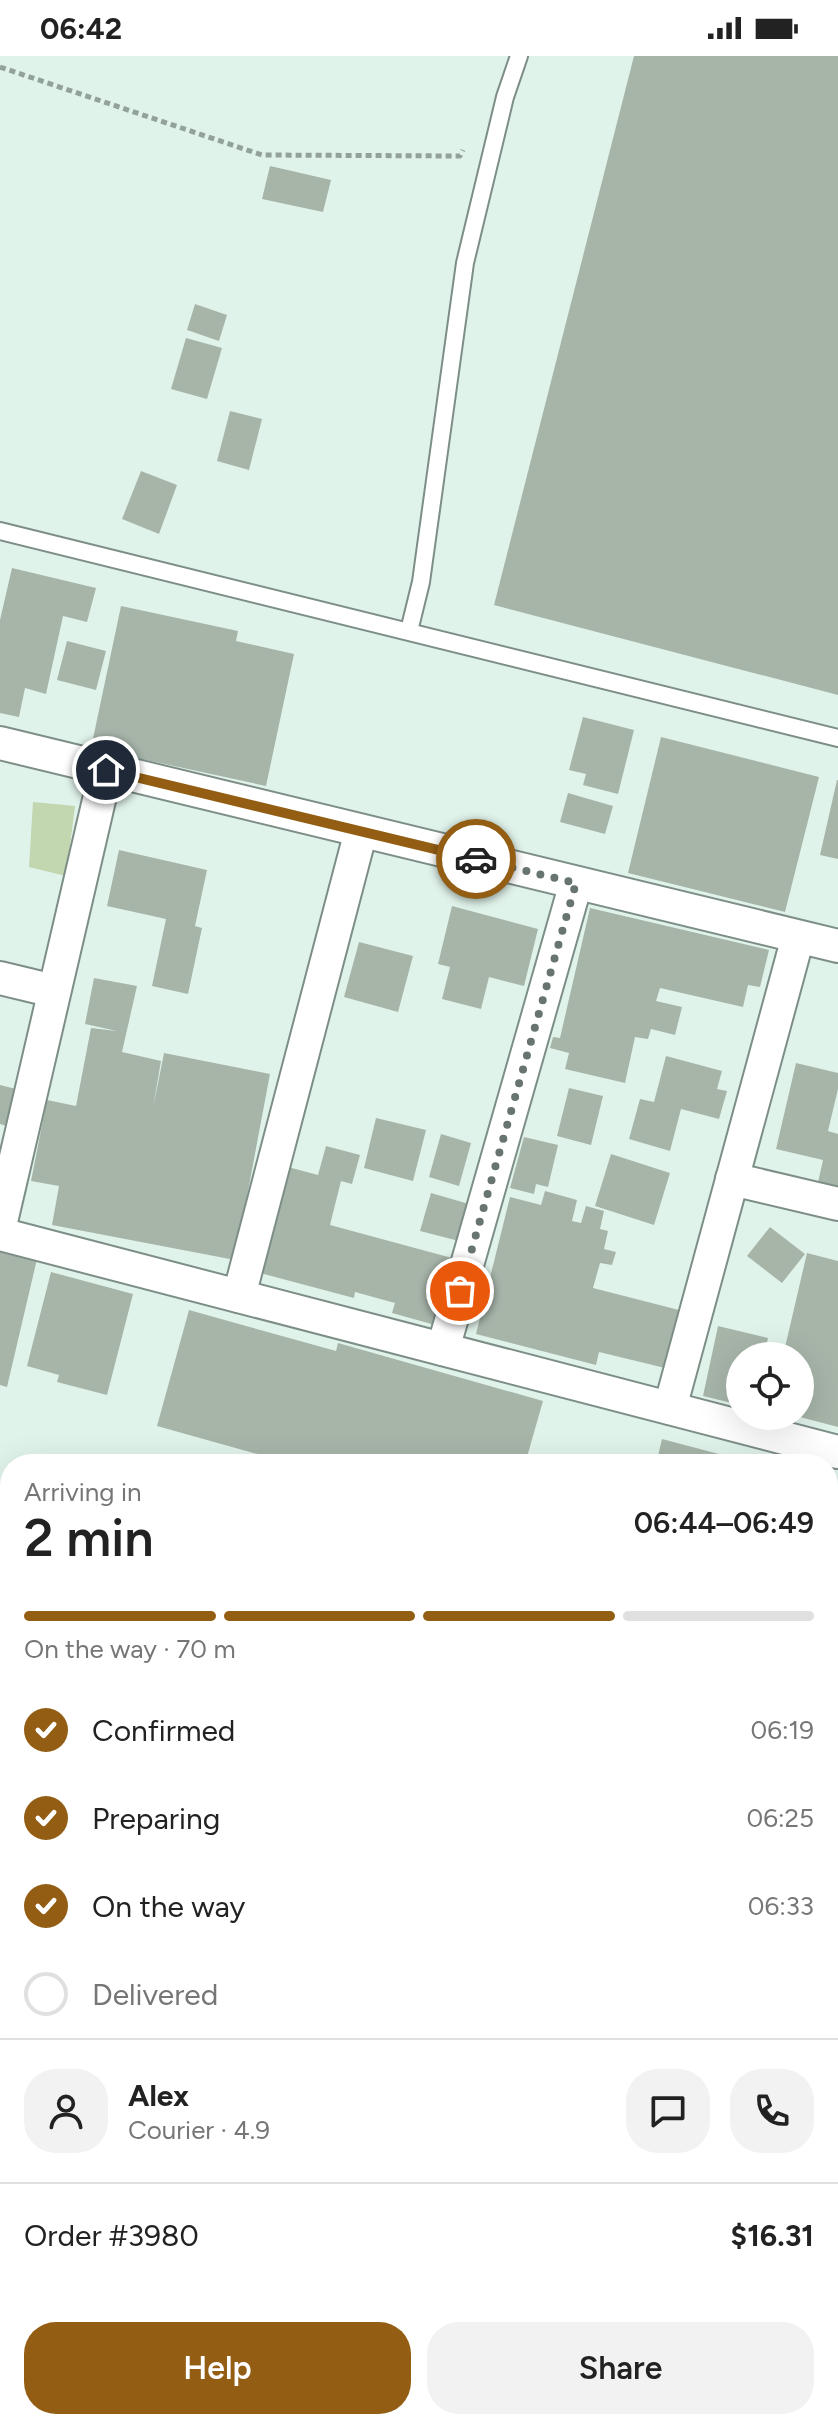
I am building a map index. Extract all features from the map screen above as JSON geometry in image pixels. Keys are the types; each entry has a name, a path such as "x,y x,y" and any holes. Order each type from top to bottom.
{"street":[{"path":"0,743 838,946"},
{"path":"0,1226 106,770"},
{"path":"239,1296 361,831"},
{"path":"443,1349 576,883"},
{"path":"670,1408 798,937"},
{"path":"0,978 54,991"},
{"path":"732,1179 838,1204"},
{"path":"0,1234 838,1452"}],"lane":[{"path":"409,631 421,582 465,263 505,97 519,56"},
{"path":"0,531 838,738"}],"path":[{"path":"0,67 262,155 460,156 467,142"}],"green space":[{"path":"33,802 75,806 66,876 29,867"}],"building":[{"path":"634,56 838,56 838,695 494,605"},
{"path":"270,166 331,180 323,212 262,199"},
{"path":"195,304 227,315 219,341 187,330"},
{"path":"186,338 222,348 207,399 171,389"},
{"path":"230,411 262,419 249,470 217,461"},
{"path":"141,471 177,485 159,534 122,519"},
{"path":"12,568 96,588 87,622 63,616 46,694 25,688 19,717 0,713 0,620"},
{"path":"121,606 238,631 236,641 294,654 266,786 91,748"},
{"path":"67,641 106,651 96,690 57,680"},
{"path":"583,717 634,730 618,794 583,785 586,774 569,770"},
{"path":"661,737 819,777 785,912 628,873"},
{"path":"838,780 838,859 820,855"},
{"path":"568,793 613,806 605,834 560,822"},
{"path":"119,850 207,870 195,926 202,928 188,994 152,986 166,919 107,906"},
{"path":"452,906 538,929 524,986 489,977 481,1009 442,999 450,967 438,964"},
{"path":"590,908 769,950 760,987 748,985 743,1007 660,988 656,1001 682,1007 675,1035 651,1029 648,1039 635,1037 625,1083 565,1069 569,1053 550,1048 553,1037 560,1038"},
{"path":"359,942 413,956 398,1012 344,997"},
{"path":"94,978 137,986 122,1052 161,1061 153,1108 164,1053 270,1074 235,1260 52,1225 59,1186 31,1181 47,1100 76,1106 91,1028 117,1031 85,1024"},
{"path":"666,1056 722,1071 717,1089 727,1091 719,1119 681,1109 670,1151 629,1139 640,1099 654,1102"},
{"path":"796,1063 838,1073 838,1089 828,1131 838,1134 838,1192 817,1187 823,1160 776,1149"},
{"path":"0,1085 20,1090 10,1127 0,1124"},
{"path":"569,1088 603,1096 591,1145 557,1136"},
{"path":"376,1118 426,1130 413,1181 364,1168"},
{"path":"441,1134 471,1143 459,1186 429,1177"},
{"path":"524,1137 558,1145 548,1187 536,1184 534,1194 510,1188"},
{"path":"326,1146 360,1155 352,1184 341,1181 330,1225 463,1261 435,1325 392,1313 395,1303 355,1292 354,1298 260,1273 288,1167 318,1175"},
{"path":"611,1154 670,1173 654,1225 595,1206"},
{"path":"545,1191 577,1200 572,1221 581,1223 586,1206 604,1211 600,1229 608,1231 604,1249 616,1252 612,1265 600,1263 593,1288 679,1310 665,1368 599,1352 596,1365 476,1334 510,1197 541,1205"},
{"path":"431,1193 469,1204 459,1241 420,1231"},
{"path":"770,1227 805,1254 782,1283 747,1256"},
{"path":"0,1250 37,1259 7,1387 0,1385"},
{"path":"807,1253 838,1261 838,1427 814,1421 814,1342 786,1342"},
{"path":"51,1272 133,1294 107,1395 57,1382 59,1375 27,1366"},
{"path":"189,1310 336,1351 338,1343 543,1401 528,1454 257,1454 157,1426"},
{"path":"718,1326 768,1338 767,1342 726,1342 726,1402 703,1396"},
{"path":"662,1439 719,1454 658,1454"}],"way so far":[{"path":"460,1291 576,883 476,859"}],"route":[{"path":"106,770 476,859"}]}
